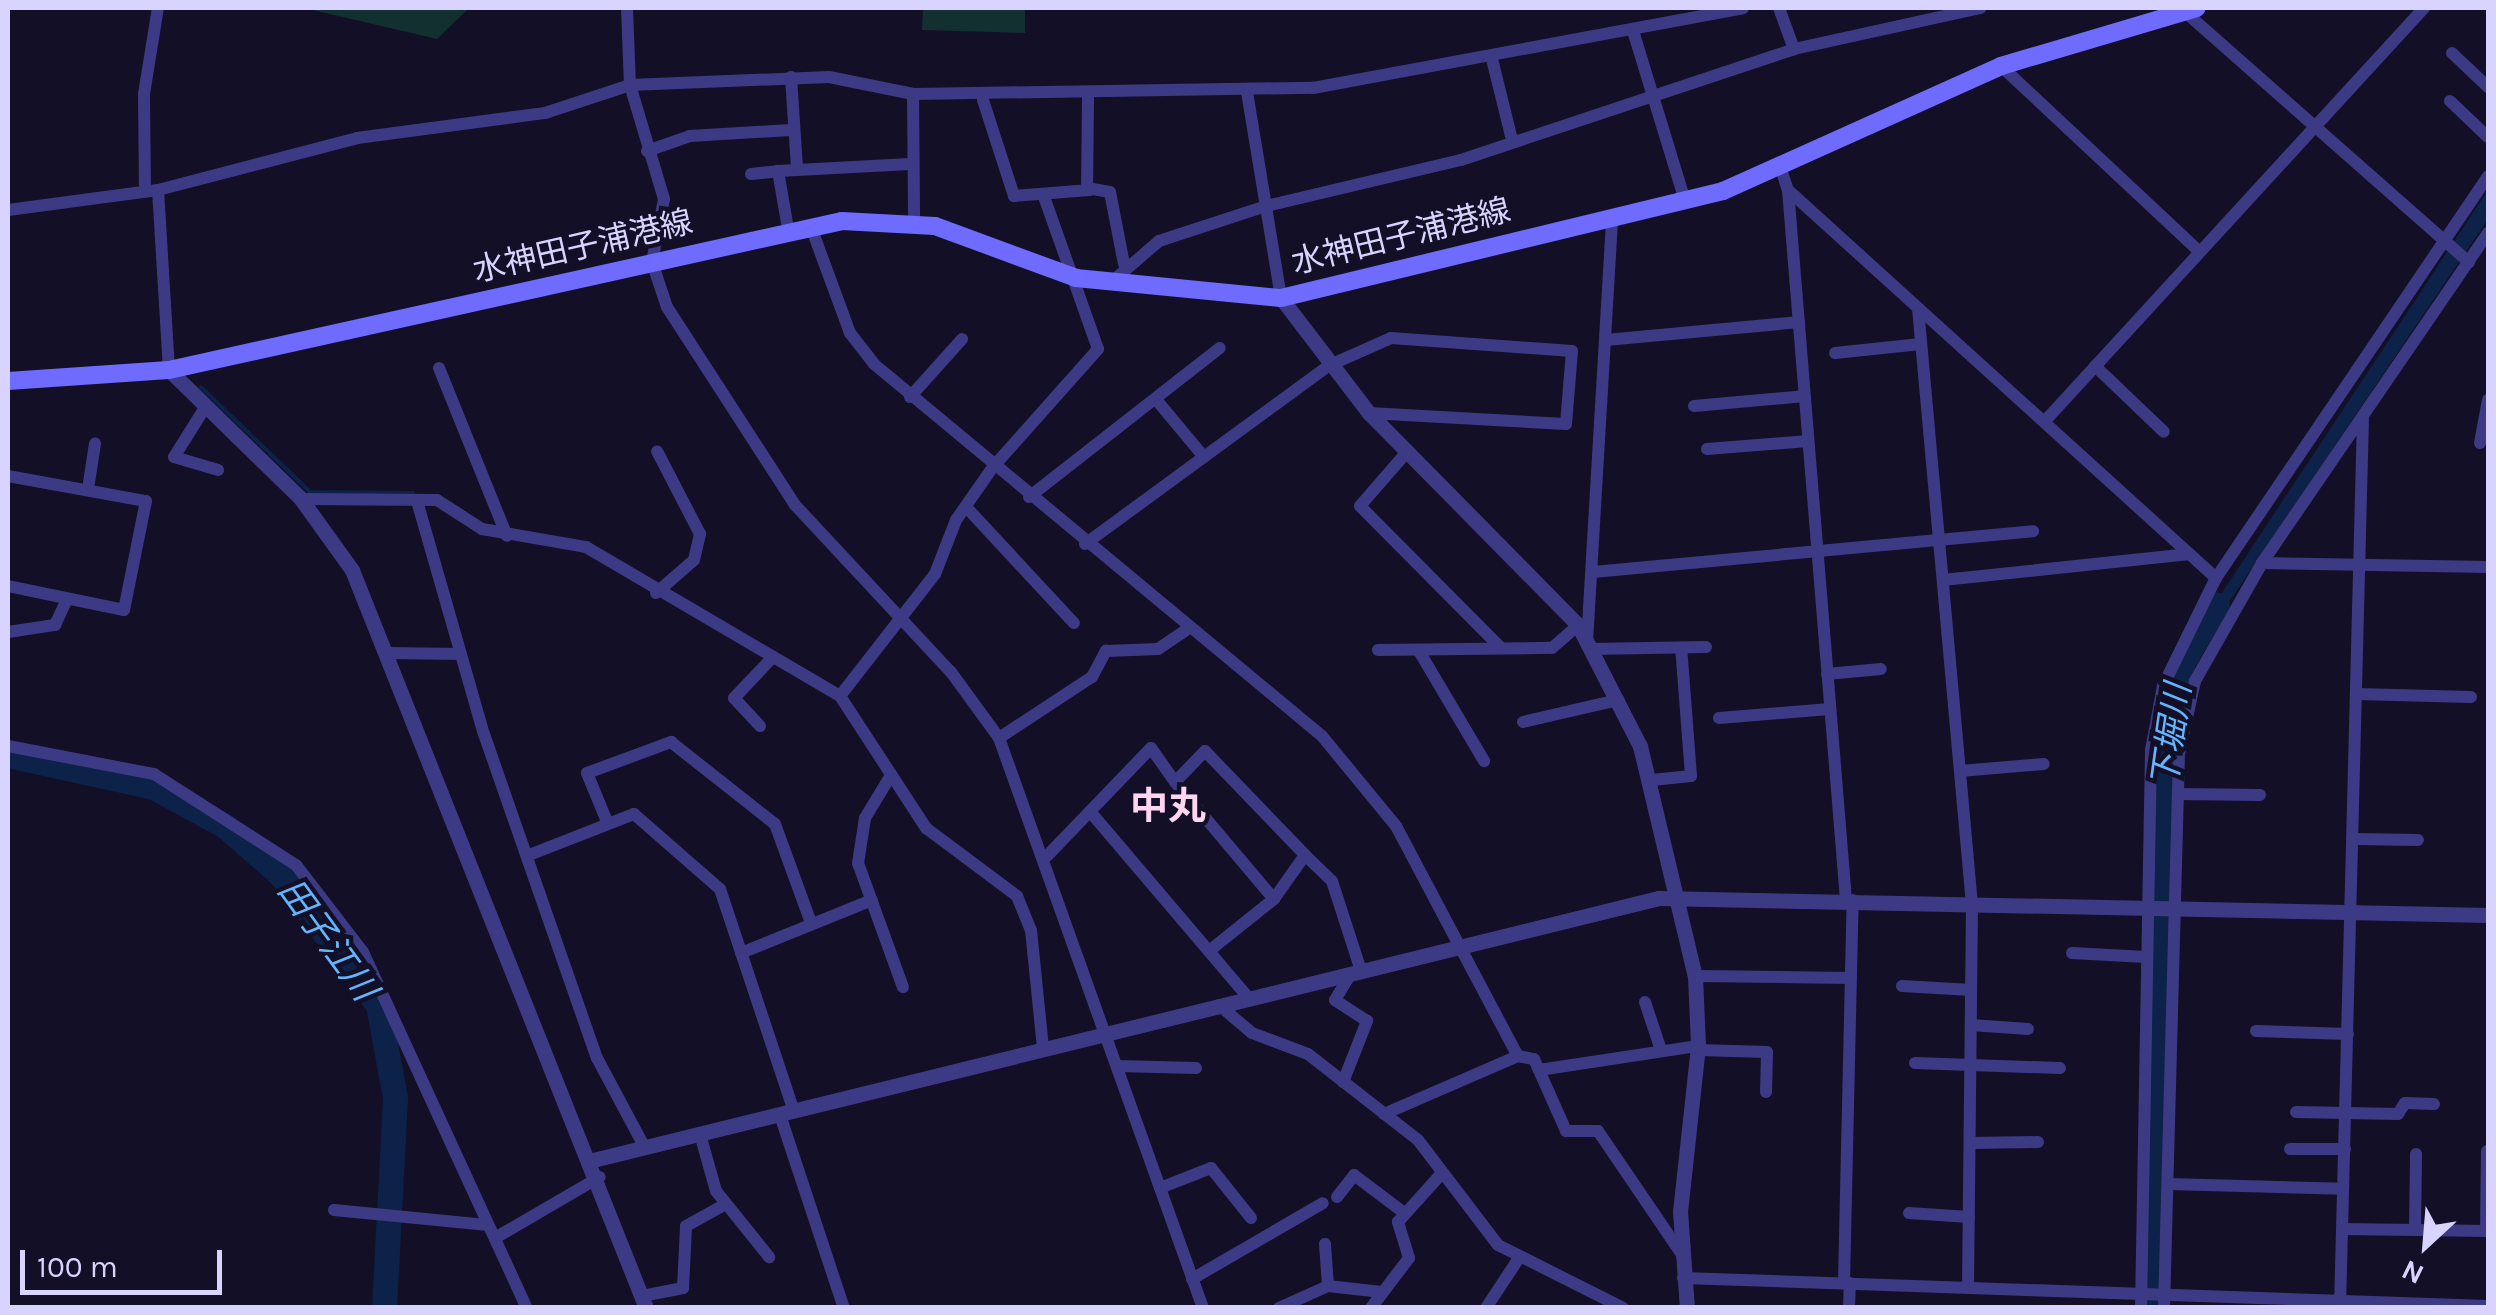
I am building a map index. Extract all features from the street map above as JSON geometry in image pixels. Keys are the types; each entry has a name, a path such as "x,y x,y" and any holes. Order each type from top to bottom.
{"main road":[{"name":"水神田子浦港線","path":"8,382 169,370 811,228 914,222 1072,277 1120,272 1281,298 1685,201 1782,169 2001,66 2191,9"}],"street":[{"path":"158,8 144,94 169,370 302,499 352,570 600,1177 644,1302 683,1288 686,1226 724,1205"},
{"path":"626,8 630,85 664,199 652,262 667,307 760,459 999,738 1047,856 1203,1308"},
{"path":"8,210 152,190 357,138 545,113 630,85 791,77 983,100 1247,92 1492,59 1634,34 1690,15 1742,8"},
{"path":"1779,8 1794,49"},
{"path":"1120,272 1159,241 1266,206 1512,140 1794,49 1982,8"},
{"path":"2044,422 2424,8"},
{"path":"2191,9 2311,129 2441,244 2478,255"},
{"path":"1634,34 1648,96 1685,201"},
{"path":"2452,53 2488,87"},
{"path":"1492,59 1512,140"},
{"path":"2001,66 2200,251"},
{"path":"791,77 791,130 798,167"},
{"path":"1247,92 1281,298 1328,366 1369,413 1578,626 1618,700 1652,780 1695,976 1698,1048 1681,1253 1687,1308"},
{"path":"913,94 910,164 914,222"},
{"path":"1088,97 1090,190"},
{"path":"983,100 1014,196 1110,192 1120,272"},
{"path":"2450,101 2488,137"},
{"path":"647,151 690,136 791,130"},
{"path":"750,174 798,167 910,164"},
{"path":"1782,169 1788,190 1849,900 1849,1308"},
{"path":"778,171 787,223"},
{"path":"2142,1300 2147,908 2156,716 2175,655 2216,578 2488,176"},
{"path":"1788,190 2216,578"},
{"path":"840,696 897,615 935,574 967,508 994,467 1098,349 1043,194"},
{"path":"1589,646 1612,218"},
{"path":"811,228 850,332 910,398 1186,630 1322,736 1396,826 1518,1056 1539,1070 1566,1131 1598,1131 1681,1253"},
{"path":"2164,1299 2178,794 2196,680 2262,563 2478,255 2488,233"},
{"path":"1918,308 1972,904 1968,1288"},
{"path":"1606,340 1799,322"},
{"path":"1085,544 1328,366 1390,338 1572,351 1566,424 1369,413"},
{"path":"910,398 962,339"},
{"path":"1835,353 1921,344"},
{"path":"1030,498 1159,403 1220,348"},
{"path":"2096,366 2164,432"},
{"path":"439,368 507,536"},
{"path":"1694,406 1805,396"},
{"path":"2480,443 2488,400"},
{"path":"1159,403 1204,457"},
{"path":"206,406 174,457 218,470"},
{"path":"2340,1304 2363,416"},
{"path":"1708,450 1808,441"},
{"path":"88,489 95,444"},
{"path":"656,450 700,534 694,560 656,592"},
{"path":"1406,453 1360,506 1500,648"},
{"path":"8,476 146,501 124,610 8,586"},
{"path":"302,499 437,500 507,536 586,547 656,592 840,696 947,850 1017,896 1031,930 1043,1050"},
{"path":"417,501 461,654 598,1058 644,1146"},
{"path":"967,508 1074,623"},
{"path":"1593,572 2034,532"},
{"path":"1942,580 2190,554"},
{"path":"2262,563 2488,567"},
{"path":"8,632 55,624 67,599"},
{"path":"1378,650 1552,648 1578,626"},
{"path":"999,738 1092,677 1106,651 1158,650 1186,630"},
{"path":"1589,646 1706,647"},
{"path":"1652,780 1691,776 1681,647"},
{"path":"1419,650 1484,761"},
{"path":"387,653 461,654"},
{"path":"760,726 734,698 773,657"},
{"path":"1827,674 1882,669"},
{"path":"2357,694 2471,697"},
{"path":"1524,722 1618,700"},
{"path":"1719,718 1830,709"},
{"path":"608,824 587,773 671,742 775,824 811,923"},
{"path":"8,746 154,774 296,865 363,952 526,1308"},
{"path":"1047,856 1093,816 1151,748 1174,782 1274,899"},
{"path":"1174,782 1206,752 1332,880 1356,972"},
{"path":"1960,772 2044,764"},
{"path":"892,774 860,839 872,900 904,987"},
{"path":"2178,794 2260,794"},
{"path":"530,855 634,814 720,890 844,1308"},
{"path":"1093,816 1249,998"},
{"path":"2354,839 2418,840"},
{"path":"1210,951 1274,899 1305,855"},
{"path":"593,1160 1219,1005 1677,897 2488,914"},
{"path":"741,953 872,900"},
{"path":"2072,954 2146,956"},
{"path":"1343,1082 1367,1021 1335,1000 1356,972"},
{"path":"1695,976 1851,978"},
{"path":"1902,986 1971,990"},
{"path":"1646,1002 1661,1050"},
{"path":"1219,1005 1343,1082 1384,1114 1442,1173 1498,1245 1623,1308"},
{"path":"1971,1025 2028,1029"},
{"path":"2256,1032 2348,1034"},
{"path":"1539,1070 1661,1050 1767,1052 1766,1092"},
{"path":"1384,1114 1518,1056"},
{"path":"1914,1063 2060,1068"},
{"path":"1117,1066 1196,1068"},
{"path":"2296,1112 2344,1113 2434,1104"},
{"path":"700,1134 724,1205 769,1257"},
{"path":"1970,1143 2038,1142"},
{"path":"2290,1149 2344,1149"},
{"path":"2342,1228 2487,1231 2487,1151"},
{"path":"2415,1229 2416,1154"},
{"path":"1160,1188 1212,1168 1251,1218"},
{"path":"1403,1212 1442,1173"},
{"path":"1336,1197 1354,1176 1403,1212 1409,1258 1371,1308"},
{"path":"334,1210 492,1231 600,1177"},
{"path":"2168,1184 2342,1189"},
{"path":"1192,1279 1322,1203"},
{"path":"1909,1214 1969,1217"},
{"path":"1325,1244 1328,1286"},
{"path":"1486,1308 1519,1258"},
{"path":"1683,1278 1847,1282 2142,1300 2488,1306"},
{"path":"1279,1308 1328,1286 1382,1292"}],"green space":[{"path":"304,8 469,8 437,39"},
{"path":"923,8 1025,8 1025,33 922,30"}],"water":[{"path":"2488,190 2488,219 2206,636 2196,632"}],"waterway":[{"path":"201,387 310,492 413,493"},
{"name":"下堀川","path":"2151,1308 2165,742 2183,661 2217,604"},
{"name":"田子江川","path":"8,755 153,787 225,826 281,875 378,1005 395,1098 384,1308"}],"district":[{"name":"中丸","path":"1168,807"}]}
